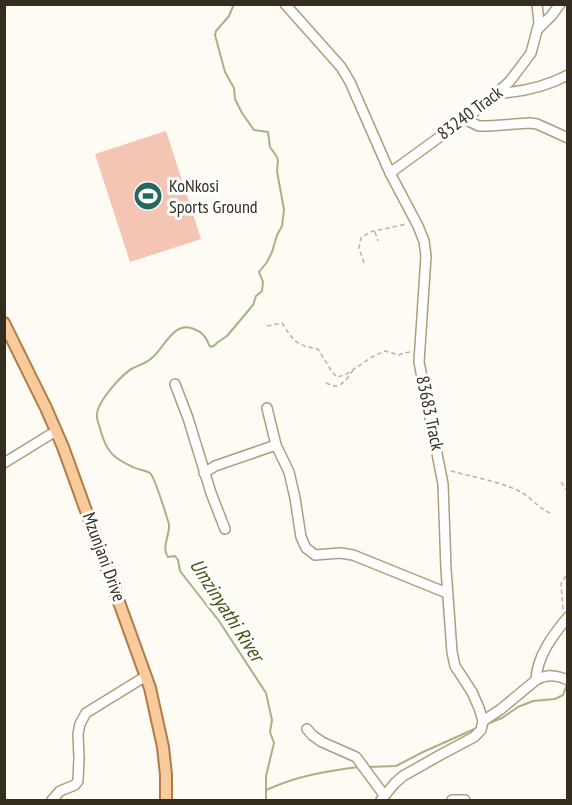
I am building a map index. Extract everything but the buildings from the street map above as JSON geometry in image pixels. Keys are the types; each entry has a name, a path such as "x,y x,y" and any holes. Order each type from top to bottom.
{"main road":[{"name":"Mzunjani Drive","path":"4,323 56,431 146,676 157,714 163,747 166,801"}],"street":[{"name":"83683 Track","path":"285,4 345,74 424,241 426,256 420,351 421,378 443,484 447,593 452,652 455,666 472,692 483,721"},
{"name":"83240 Track","path":"390,173 499,93 531,53 539,23 537,4"},
{"path":"537,30 560,4"},
{"path":"499,93 517,93 533,89 567,75"},
{"path":"464,119 479,126 537,124 567,138"},
{"path":"175,384 225,530"},
{"path":"267,408 276,446 289,472 301,537 310,553 353,555 447,593"},
{"path":"4,463 56,431"},
{"path":"204,472 215,466 276,446"},
{"path":"536,680 542,656 565,620"},
{"path":"307,729 322,742 357,758 382,798 403,776 474,737 481,730 483,721 536,680 552,675 567,680"},
{"path":"52,801 60,791 75,785 78,781 80,758 78,734 86,713 146,676"},
{"path":"452,801 465,801"}],"path":[{"path":"364,263 359,248 362,238 370,232 417,222"},
{"path":"375,231 378,241"},
{"path":"267,326 282,323 292,339 303,346 318,349 337,377 345,375 372,357 386,351 399,355 420,351"},
{"path":"326,384 340,385 349,377 353,369"},
{"path":"441,469 507,486 523,493 550,513"},
{"path":"561,482 567,492"},
{"path":"565,620 561,584 567,572"}],"shaded area":[{"name":"KoNkosi Sports Ground","path":"166,131 201,239 130,262 95,154"}],"waterway":[{"name":"Umzinyathi River","path":"234,4 229,16 215,35 225,72 234,88 235,99 242,113 254,130 268,132 270,147 278,161 277,171 284,210 282,226 272,252 259,272 263,282 262,291 227,336 211,347 197,330 187,327 176,331 151,359 128,371 117,382 106,395 98,409 97,416 103,439 112,454 126,464 148,472 152,476 169,524 165,549 168,557 175,556 178,560 180,571 219,621 266,693 272,720 270,732 274,743 266,776 266,800"},
{"path":"484,725 533,701 555,699 563,695 568,682"},
{"path":"368,767 396,766 479,727"},
{"path":"266,790 312,775 359,767"}],"place":[{"name":"KoNkosi Sports Ground","path":"148,196"}]}
